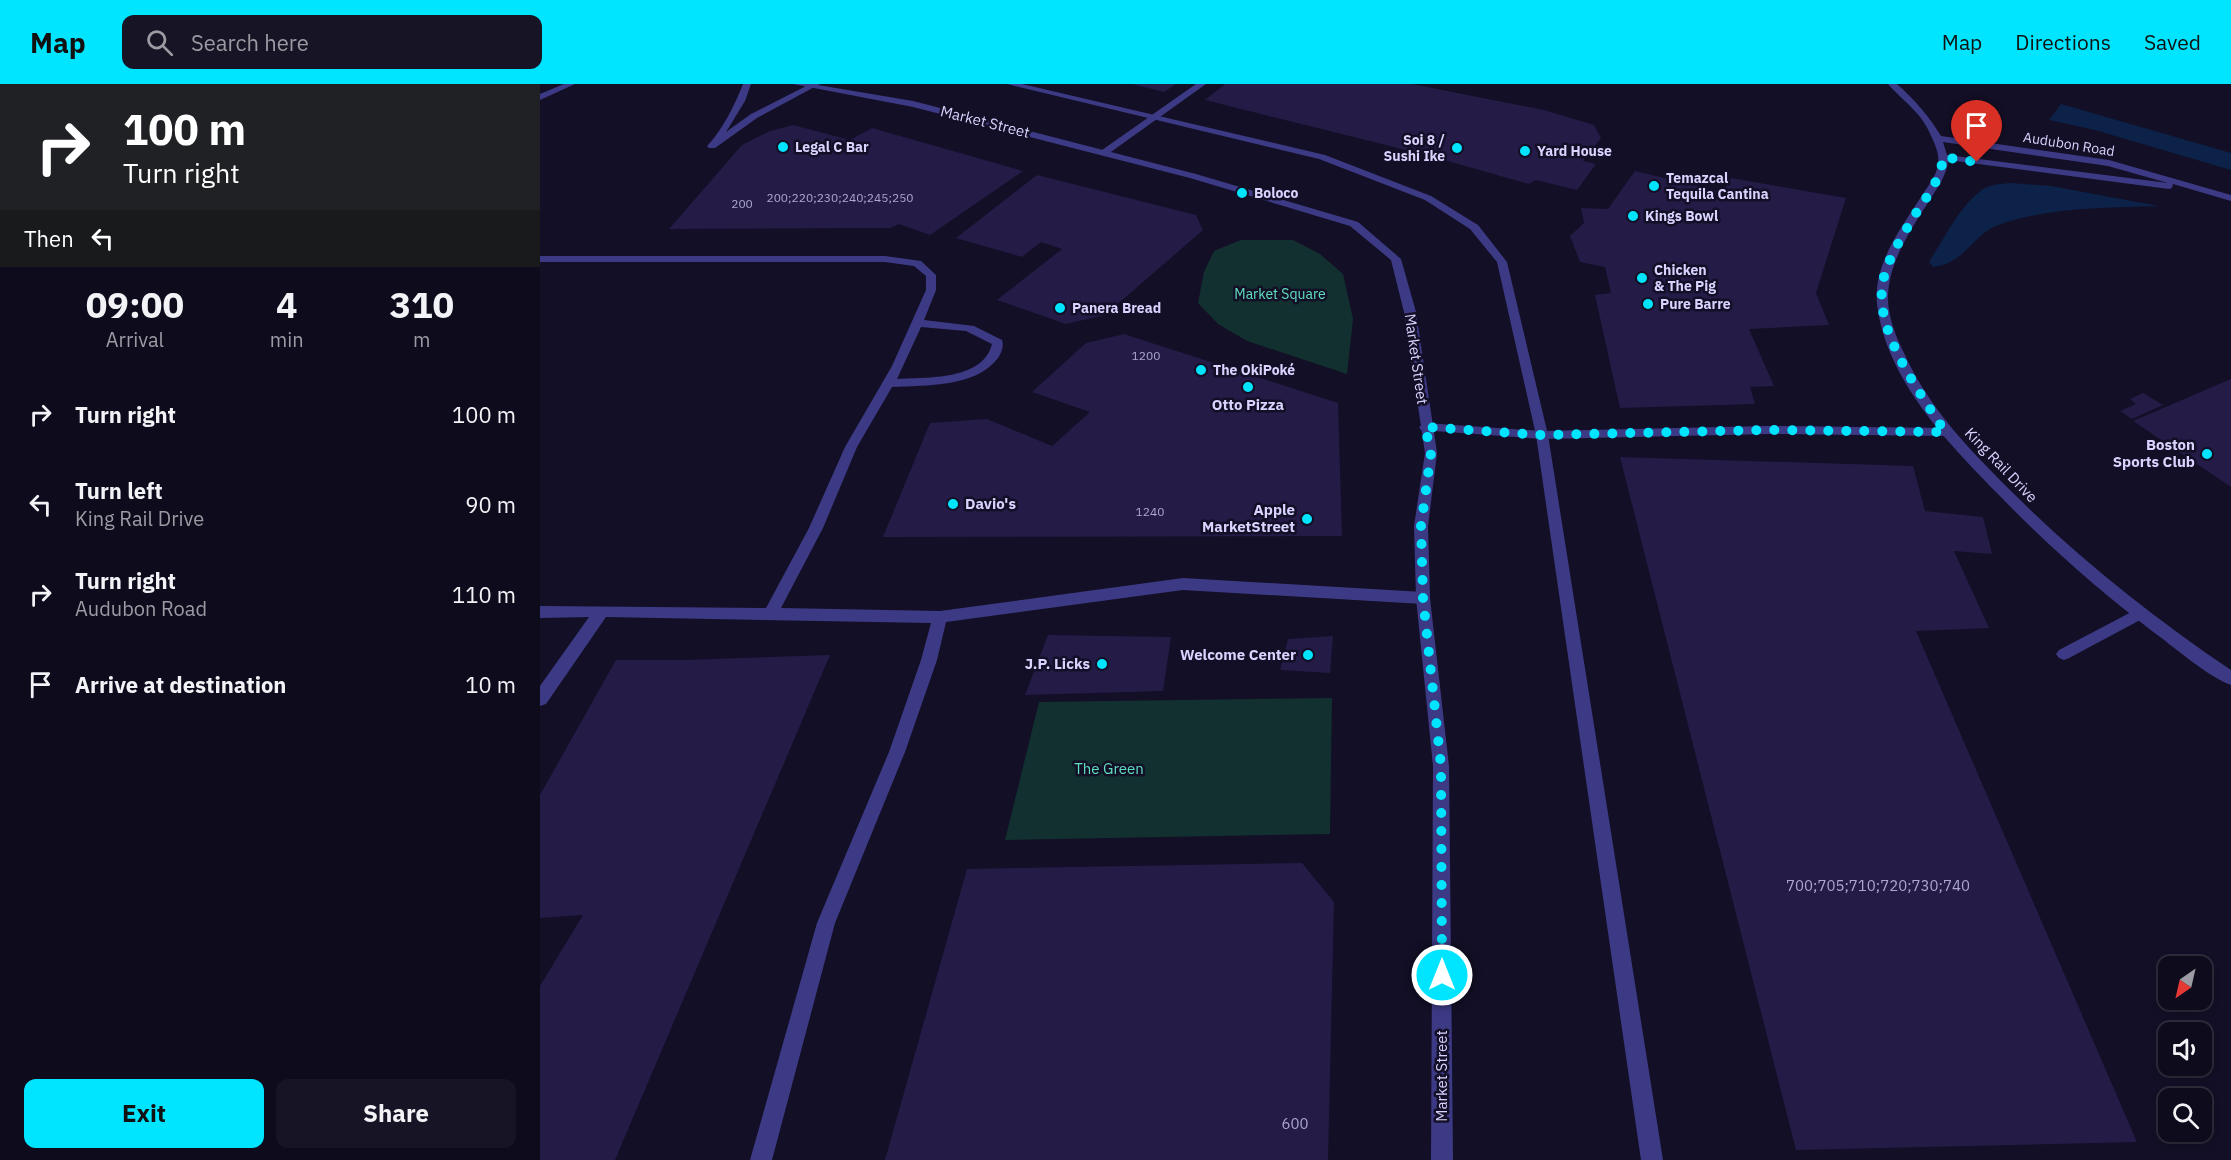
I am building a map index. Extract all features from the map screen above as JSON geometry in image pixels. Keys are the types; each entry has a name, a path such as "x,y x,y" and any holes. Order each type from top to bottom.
{"street":[{"path":"540,97 572,84"},
{"path":"747,84 741,101 712,146 753,116 807,85"},
{"path":"1011,84 1322,157 1428,198 1474,227 1502,262 1542,435 1652,1160"},
{"path":"1105,152 1202,84"},
{"path":"1892,84 1926,119 1943,157"},
{"name":"Market Street","path":"807,85 913,104 1105,152 1354,224 1396,259 1410,312 1425,427 1431,453 1421,526 1423,598 1441,766 1442,1160"},
{"name":"Audubon Road","path":"1936,138 2109,163 2231,198"},
{"name":"Audubon Road","path":"1943,157 2134,183 2196,188"},
{"name":"King Rail Drive","path":"1943,157 1940,174 1893,254 1883,280 1881,297 1885,319 1906,372 1945,432 2066,554 2139,614 2231,678"},
{"path":"540,259 885,259 917,263 931,275 930,290 918,323 890,383 851,447 816,528 771,613"},
{"path":"890,383 947,379 977,371 993,357 998,343 986,333 957,324 918,323"},
{"path":"1425,427 1542,435 1768,430 1945,432"},
{"path":"540,612 771,613 940,617 1183,584 1423,598"},
{"path":"540,699 602,611"},
{"path":"2064,654 2139,614"},
{"path":"761,1160 826,922 897,752 929,660 940,617"}],"green space":[{"name":"Market Square","path":"1241,240 1293,240 1320,254 1343,274 1353,319 1347,374 1247,341 1218,324 1198,303 1204,272 1214,251"},
{"name":"The Green","path":"1332,698 1330,834 1005,840 1039,702"}],"water":[{"path":"2061,104 2231,153 2231,170 2095,130 2049,120"},
{"path":"2011,183 2051,186 2159,206 2077,209 2017,219 1989,229 1954,260 1933,267 1929,262 1967,204 1986,187"}],"building":[{"path":"1132,84 1176,84 1164,92"},
{"path":"1225,84 1412,84 1544,110 1594,125 1601,138 1583,161 1596,164 1577,190 1536,180 1529,184 1430,156 1205,100"},
{"path":"793,125 850,140 872,128 1023,171 930,235 899,224 890,228 669,229 742,145 770,131"},
{"path":"1635,171 1723,192 1731,178 1846,198 1816,293 1829,325 1749,329 1774,386 1750,387 1755,404 1620,408 1595,295 1611,293 1605,267 1580,262 1570,236 1584,223 1581,208 1608,209"},
{"path":"1037,175 1196,215 1203,230 1105,315 1066,324 997,300 1062,249 1041,242 1022,257 956,238"},
{"path":"1124,334 1338,403 1342,536 883,537 930,423 987,419 1052,446 1090,412 1032,392 1086,343"},
{"name":"Boston Sports Club","path":"2231,379 2231,487 2133,421"},
{"path":"2143,393 2163,405 2132,419 2120,411 2136,404 2130,399"},
{"path":"1620,457 1913,466 1925,511 1983,517 1992,554 1954,551 1989,628 1916,631 2137,1142 1796,1150"},
{"name":"J.P. Licks","path":"1048,635 1171,637 1163,691 1025,695"},
{"name":"Welcome Center","path":"1333,636 1330,673 1280,670 1288,639"},
{"path":"830,655 615,1160 540,1160 540,986 583,915 540,918 540,795 616,660"},
{"path":"1302,863 1334,902 1328,1160 885,1160 967,869"}],"place":[{"name":"Legal C Bar","path":"783,147"},
{"name":"Soi 8 / Sushi Ike","path":"1457,148"},
{"name":"Yard House","path":"1525,151"},
{"name":"Temazcal Tequila Cantina","path":"1654,186"},
{"name":"Boloco","path":"1242,193"},
{"name":"Kings Bowl","path":"1633,216"},
{"name":"Chicken & The Pig","path":"1642,278"},
{"name":"Pure Barre","path":"1648,304"},
{"name":"Panera Bread","path":"1060,308"},
{"name":"The OkiPoké","path":"1201,370"},
{"name":"Otto Pizza","path":"1248,387"},
{"name":"Boston Sports Club","path":"2207,454"},
{"name":"Davio's","path":"953,504"},
{"name":"Apple MarketStreet","path":"1307,519"},
{"name":"Welcome Center","path":"1308,655"},
{"name":"J.P. Licks","path":"1102,664"}],"route":[{"path":"1442,975 1441,766 1423,598 1421,526 1431,453 1425,427 1542,435 1768,430 1945,432 1906,372 1894,343 1883,309 1881,297 1883,280 1893,254 1940,174 1943,157 1977,162"}]}
